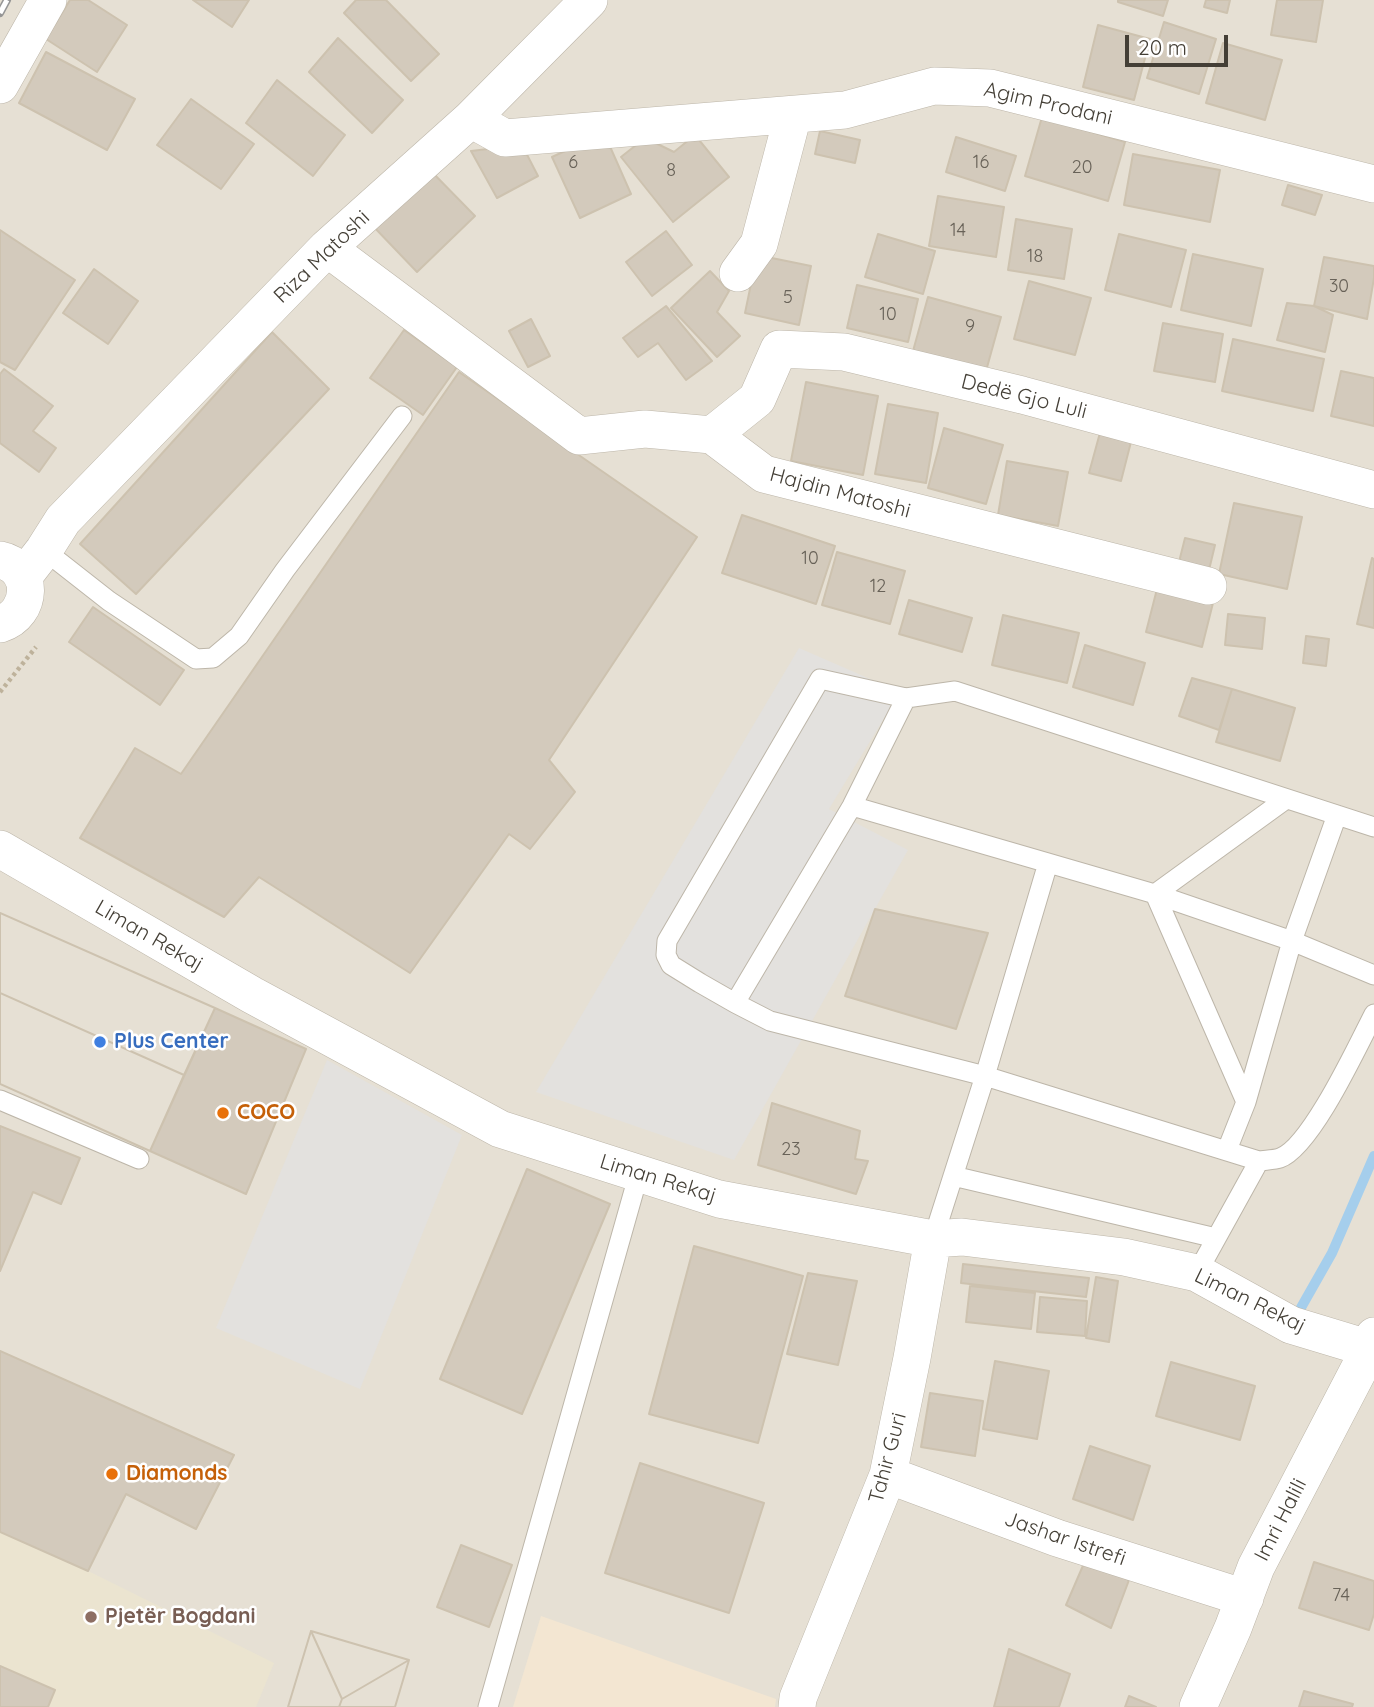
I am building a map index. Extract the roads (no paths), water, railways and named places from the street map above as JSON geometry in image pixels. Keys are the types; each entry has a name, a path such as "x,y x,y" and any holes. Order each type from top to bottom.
{"street":[{"path":"0,85 48,0"},
{"name":"Riza Matoshi","path":"26,552 327,248 471,119 589,0"},
{"name":"Agim Prodani","path":"471,119 505,138 845,110 934,86 990,88 1374,184"},
{"path":"738,273 759,244 793,114"},
{"path":"327,248 579,436 645,429 712,435"},
{"name":"Dedë Gjo Luli","path":"712,435 757,399 779,349 844,352 1022,395 1374,490"},
{"name":"Hajdin Matoshi","path":"712,435 764,474 1208,586"},
{"path":"2,628 16,615 26,597 26,552"},
{"name":"Liman Rekaj","path":"0,849 252,995 500,1129 719,1199 933,1239 962,1237 1124,1256 1197,1273 1291,1325 1373,1345"},
{"name":"Tahir Guri","path":"797,1707 798,1698 888,1475 933,1239"},
{"name":"Imri Halili","path":"1198,1707 1256,1567 1373,1345"},
{"name":"Jashar Istrefi","path":"888,1475 1057,1538 1245,1598"}],"lane":[{"path":"26,552 109,601 195,659 213,658 239,636 285,570 402,416"},
{"path":"1374,827 955,691 906,698 820,679 667,941 666,955 671,965 700,984 770,1021 985,1076 1259,1161 1282,1157 1298,1145 1334,1093 1374,1014"},
{"path":"735,1003 852,806 906,698"},
{"path":"1155,894 1286,799"},
{"path":"852,806 1155,894 1292,941 1374,975"},
{"path":"1227,1150 1246,1102 1292,941 1337,815"},
{"path":"933,1239 1048,863"},
{"path":"1155,894 1246,1102"},
{"path":"0,1100 139,1159"},
{"path":"1197,1273 1259,1161"},
{"path":"488,1707 639,1174"},
{"path":"953,1175 1216,1238"}],"waterway":[{"path":"1294,1320 1332,1253 1374,1156"}],"railway":[{"path":"0,13 7,0"}],"place":[{"name":"Plus Center","path":"100,1042"},
{"name":"COCO","path":"223,1113"},
{"name":"Diamonds","path":"112,1474"},
{"name":"Pjetër Bogdani","path":"91,1617"}]}
